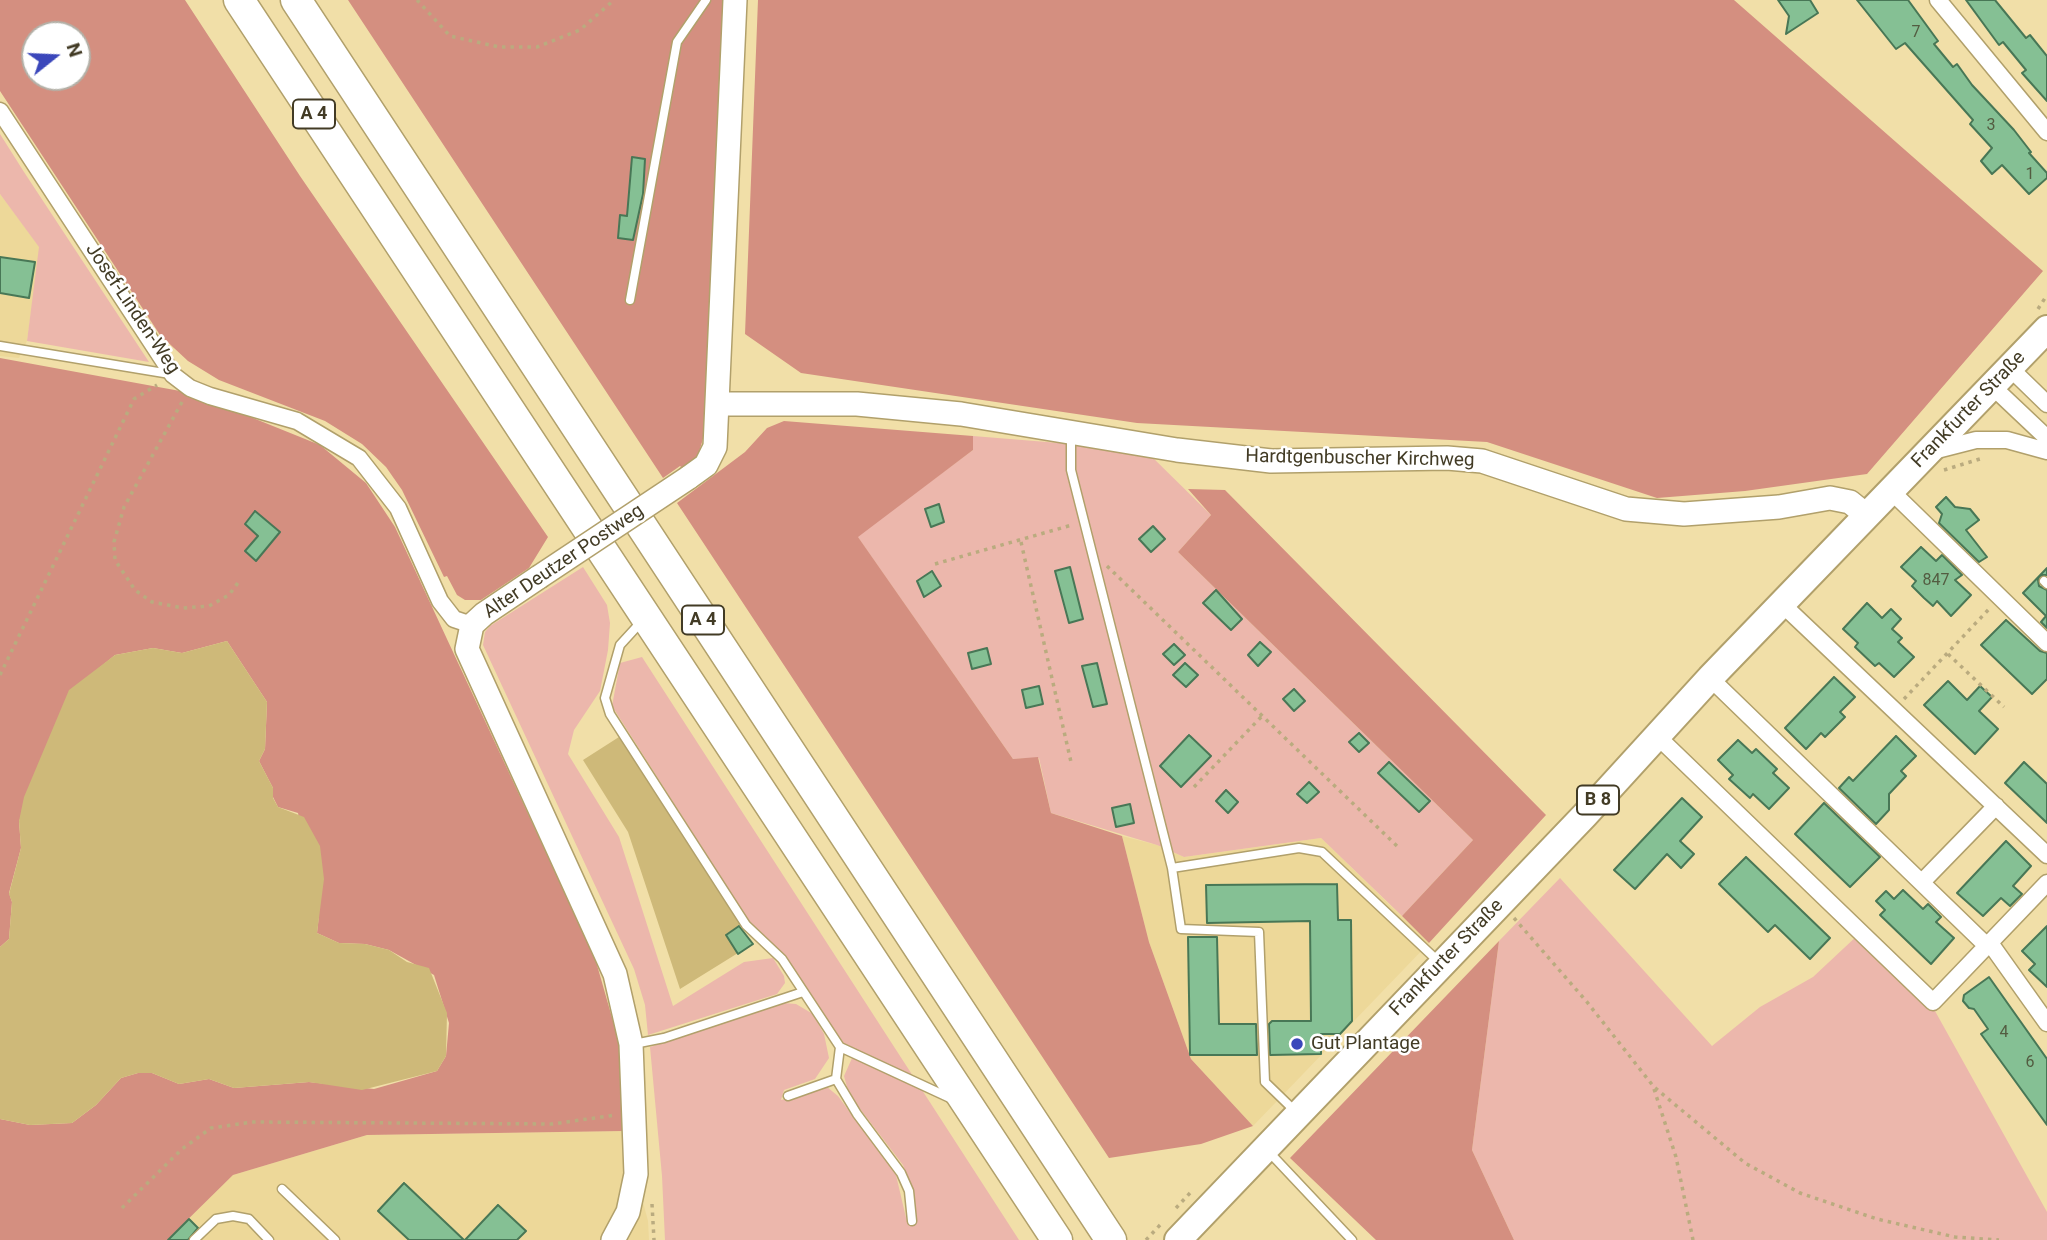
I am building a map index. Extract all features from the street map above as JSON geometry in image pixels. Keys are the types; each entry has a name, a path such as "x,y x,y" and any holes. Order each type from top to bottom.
{"highway":[{"name":"A 4","path":"239,0 1056,1240"},
{"name":"A 4","path":"296,0 1111,1240"}],"main road":[{"name":"Frankfurter Straße","path":"1181,1237 1710,678 2047,329"}],"street":[{"name":"Alter Deutzer Postweg","path":"613,1240 628,1212 636,1174 631,1044 615,974 475,672 467,649 472,625 706,465 715,447 735,0"},
{"path":"1938,0 2047,132"},
{"name":"Josef-Linden-Weg","path":"0,111 173,375 190,388 297,421 359,458 398,508 440,601 454,619 472,625"},
{"path":"2002,378 2047,404"},
{"path":"2002,378 2047,438"},
{"name":"Hardtgenbuscher Kirchweg","path":"718,404 857,404 961,414 1177,450 1271,461 1447,458 1482,461 1626,509 1684,514 1779,507 1830,498 1850,502 1866,515"},
{"path":"1930,452 1976,440 2007,440 2047,451"},
{"path":"1890,490 2047,643"},
{"path":"1783,604 2047,855"},
{"path":"1710,678 1989,944 2047,1023"},
{"path":"1657,736 1933,1002 2047,883"},
{"path":"1922,883 1996,806"}],"lane":[{"path":"630,300 677,42 706,0"},
{"path":"0,346 173,375"},
{"path":"1071,431 1070,470 1172,868 1181,929 1259,932 1265,1082 1297,1113"},
{"path":"646,617 620,645 605,698 610,714 746,925 782,959 841,1047 969,1107"},
{"path":"1172,868 1298,848 1322,852 1441,964"},
{"path":"631,1044 664,1038 803,992"},
{"path":"841,1047 836,1079 857,1114 901,1173 909,1191 912,1221"},
{"path":"788,1096 836,1079"},
{"path":"1265,1147 1352,1240"},
{"path":"282,1189 335,1240"},
{"path":"194,1240 216,1219 233,1216 249,1219 269,1240"}],"path":[{"path":"416,0 450,36 499,47 537,47 580,30 614,0"},
{"path":"0,675 134,399 173,375"},
{"path":"190,388 124,507 114,542 115,560 135,590 152,602 183,608 209,606 229,596 240,580"},
{"path":"934,564 1021,542 1084,522"},
{"path":"1021,542 1071,762"},
{"path":"1093,559 1111,567 1398,847"},
{"path":"1892,710 1999,599"},
{"path":"1948,654 2004,707"},
{"path":"1194,787 1263,715"},
{"path":"1499,904 1587,1002 1654,1087 1745,1163 1800,1193 1877,1219 1942,1234 1999,1240"},
{"path":"1654,1087 1676,1157 1693,1240"},
{"path":"122,1208 182,1149 211,1128 252,1122 552,1124 635,1111"}],"shaded area":[{"path":"0,0 185,0 300,176 548,537 529,568 481,600 465,600 457,595 447,576 444,577 402,490 386,467 362,444 325,421 219,380 188,361 160,335 0,91"},
{"path":"348,0 724,0 705,432 697,459 685,470 680,466 663,478"},
{"path":"758,0 1734,0 2043,271 1867,474 1745,491 1657,498 1487,442 1137,423 801,373 745,334"},
{"path":"0,134 149,362 27,341 39,247 0,194"},
{"path":"0,194 40,247 27,341 19,358 0,356"},
{"path":"0,358 191,393 320,445 366,483 395,527 595,958 619,1042 624,1131 367,1135 233,1175 167,1240 0,1240 0,1119 30,1125 72,1123 96,1105 121,1078 138,1073 152,1073 179,1084 209,1079 234,1088 309,1082 374,1089 437,1071 446,1056 449,1023 434,975 389,950 365,944 339,943 317,933 319,915 298,813 278,807 273,797 273,788 259,761 265,749 267,702 227,641 182,653 153,648 115,655 98,669 19,821 21,848 9,893 12,902 9,939 0,947"},
{"path":"784,421 973,436 973,450 858,537 1013,759 1038,757 1051,813 1122,836 1149,942 1191,1059 1253,1126 1201,1144 1109,1158 677,503 745,452 767,428"},
{"path":"973,436 1145,450 1211,515 1178,552 1473,840 1402,916 1321,838 1184,857 1157,845 1051,813 1039,758 1013,759 857,536 973,450"},
{"path":"1188,489 1225,490 1546,815 1429,943 1402,916 1473,840 1178,552 1211,515"},
{"path":"583,567 607,605 610,623 608,650 600,691 574,730 568,754 619,837 673,1006 744,962 773,958 784,976 785,983 777,994 648,1035 645,1005 634,969 483,645 485,632 490,626"},
{"path":"227,641 267,702 265,749 259,761 273,788 273,798 278,807 304,817 320,846 324,879 317,933 339,943 365,944 389,950 407,962 429,968 447,1013 446,1056 437,1071 362,1090 309,1082 234,1088 209,1079 179,1084 152,1073 138,1073 121,1078 96,1105 72,1123 30,1125 0,1119 0,947 9,939 12,902 9,894 21,848 19,821 24,797 69,690 115,655 153,648 182,653"},
{"path":"642,657 1019,1240 665,1240 650,1047 783,1003 796,1004 813,1014 824,1034 829,1058 815,1079 784,1090 781,1100 827,1087 838,1096 896,1175 907,1222 917,1220 913,1193 903,1165 857,1105 847,1087 844,1076 853,1056 775,946 748,920 612,706 620,663"},
{"path":"619,737 740,925 726,934 738,953 680,989 628,832 583,760"},
{"path":"1122,836 1157,845 1184,857 1321,838 1429,943 1253,1126 1191,1059 1149,942"},
{"path":"1560,878 1712,1046 1760,1007 1813,977 1859,934 1935,1011 2047,1212 2047,1240 1514,1240 1472,1150 1499,941"},
{"path":"1499,941 1472,1150 1514,1240 1376,1240 1290,1158"},
{"path":"624,1131 648,1221 649,1240 167,1240 233,1175 367,1135"}],"building":[{"path":"1778,0 1810,0 1818,13 1786,34 1789,16"},
{"path":"1857,0 1908,0 1938,41 1934,44 1953,67 1957,64 1972,85 2014,130 2031,152 2029,153 2047,173 2047,178 2029,194 2002,165 1992,174 1981,161 1992,148 1970,124 1973,120 1905,43 1896,49"},
{"path":"1966,0 1995,0 2026,38 2030,35 2047,56 2047,101 2022,73 2026,70 2003,42 1999,45"},
{"path":"632,157 645,159 643,194 633,240 618,238 620,215 627,216"},
{"path":"0,257 35,262 29,298 0,293"},
{"path":"1946,497 1955,507 1970,509 1979,520 1966,530 1987,557 1979,562 1939,523 1942,514 1936,507"},
{"path":"939,504 944,522 931,527 925,509"},
{"path":"255,511 280,532 256,561 245,551 258,536 245,524"},
{"path":"1153,526 1165,539 1151,552 1139,539"},
{"path":"1921,547 1936,561 1942,555 1962,575 1955,580 1971,595 1951,616 1937,601 1933,606 1924,598 1912,586 1916,581 1901,567"},
{"path":"1070,567 1083,619 1069,623 1055,571"},
{"path":"2047,568 2047,575 2042,575 2038,580 2039,586 2047,590 2047,628 2041,622 2046,616 2023,593"},
{"path":"932,571 941,586 924,597 917,581"},
{"path":"1216,590 1242,619 1231,630 1203,603"},
{"path":"1867,603 1882,618 1891,609 1901,619 1892,629 1902,638 1898,642 1914,657 1894,677 1879,663 1875,666 1855,647 1858,643 1843,629"},
{"path":"2006,620 2040,651 2047,653 2047,679 2032,694 1981,645"},
{"path":"1260,642 1271,652 1258,666 1248,655"},
{"path":"1174,644 1185,655 1174,665 1163,654"},
{"path":"987,648 991,664 972,669 968,653"},
{"path":"1097,663 1107,704 1093,707 1082,666"},
{"path":"1185,663 1198,675 1186,687 1173,675"},
{"path":"1834,677 1855,697 1840,712 1845,717 1825,737 1821,733 1806,749 1785,728"},
{"path":"1948,681 1967,700 1980,686 1992,697 1979,711 1998,729 1975,754 1924,705"},
{"path":"1039,686 1043,704 1026,708 1022,690"},
{"path":"1294,689 1305,701 1294,711 1283,699"},
{"path":"1359,733 1369,743 1359,752 1349,742"},
{"path":"1189,735 1211,756 1181,787 1160,766"},
{"path":"1896,736 1916,756 1901,771 1906,776 1889,794 1889,810 1876,824 1839,788 1849,777 1853,781"},
{"path":"1738,740 1752,753 1756,749 1777,769 1773,773 1789,788 1769,809 1753,794 1750,798 1729,779 1733,775 1718,760"},
{"path":"1389,762 1430,801 1419,812 1378,773"},
{"path":"2024,762 2047,784 2047,823 2005,783"},
{"path":"1309,782 1319,792 1307,803 1297,794"},
{"path":"1226,790 1238,802 1228,813 1216,801"},
{"path":"1682,798 1702,817 1680,841 1694,854 1681,868 1667,854 1635,889 1614,870"},
{"path":"1824,803 1880,857 1850,887 1795,834"},
{"path":"1130,804 1134,823 1116,827 1112,808"},
{"path":"2006,841 2031,866 2013,886 2022,894 2010,906 2001,898 1983,916 1957,893"},
{"path":"1746,857 1830,938 1810,959 1775,925 1768,932 1719,884"},
{"path":"1337,884 1338,920 1351,920 1352,1021 1340,1034 1321,1034 1321,1054 1270,1055 1269,1024 1272,1021 1311,1021 1310,921 1207,923 1206,885"},
{"path":"1903,890 1923,909 1928,904 1941,917 1936,922 1954,938 1931,964 1880,915 1885,910 1876,901 1886,891 1894,899"},
{"path":"739,926 753,944 738,954 726,935"},
{"path":"2047,926 2047,987 2029,970 2035,964 2022,951"},
{"path":"1188,937 1217,937 1219,1024 1256,1024 1257,1055 1190,1055"},
{"path":"1989,977 2047,1059 2047,1125 1981,1034 1988,1029 1974,1009 1969,1008 1963,1001 1964,995"},
{"path":"404,1183 464,1240 409,1240 378,1211"},
{"path":"498,1205 526,1231 517,1240 465,1240"},
{"path":"189,1219 198,1228 188,1240 168,1240"}],"place":[{"name":"Gut Plantage","path":"1297,1044"}]}
